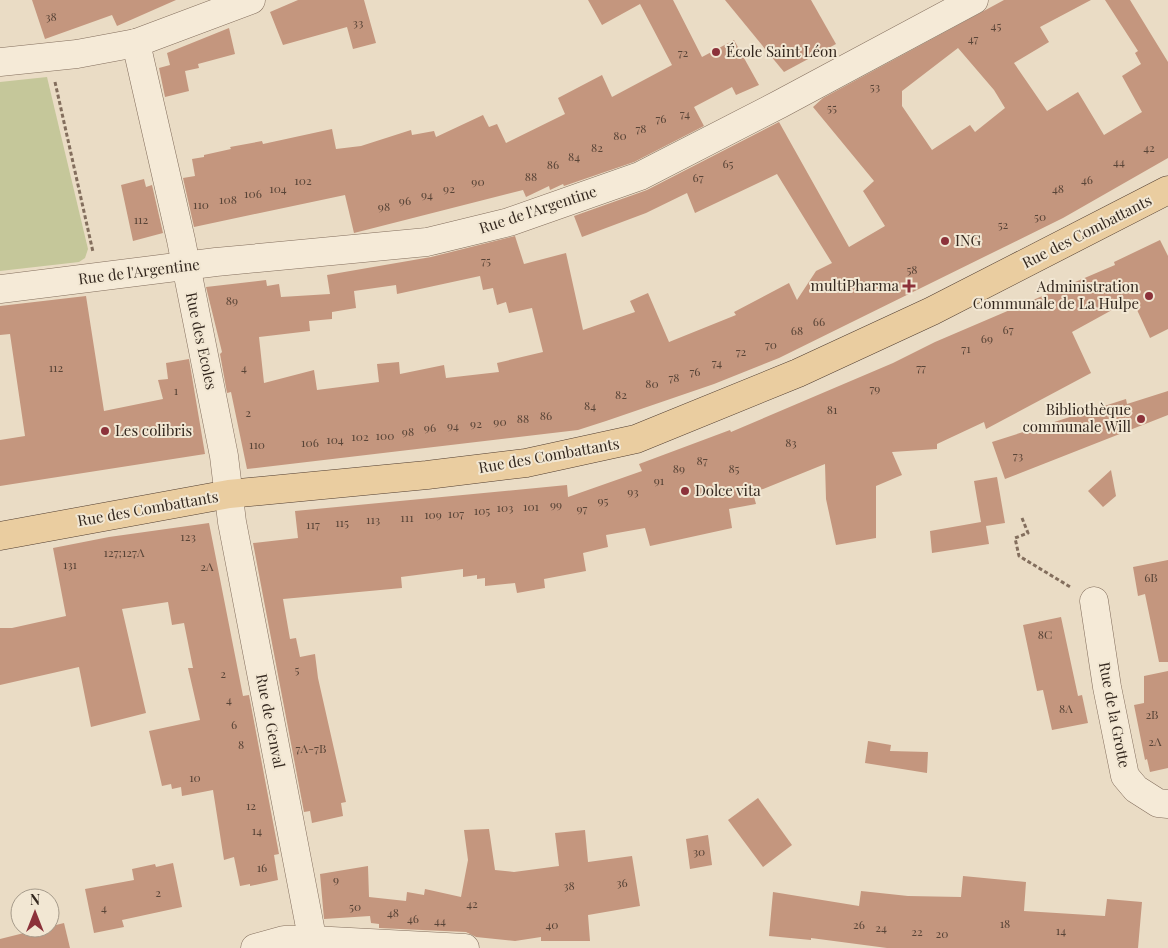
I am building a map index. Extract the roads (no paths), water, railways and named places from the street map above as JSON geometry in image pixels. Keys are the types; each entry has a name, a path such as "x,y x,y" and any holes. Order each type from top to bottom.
{"main road":[{"name":"Rue des Combattants","path":"0,536 229,494 427,475 526,463 636,440 798,373 932,311 1168,190"}],"street":[{"path":"0,62 50,57 136,43 251,0"},
{"name":"Rue de l'Argentine","path":"0,289 186,266 427,242 509,222 640,176 780,104 974,0"},
{"name":"Rue des Ecoles","path":"136,43 186,266 224,456 229,494"},
{"name":"Rue de Genval","path":"229,494 232,522 313,944"},
{"name":"Rue de la Grotte","path":"1094,601 1107,688 1125,776 1136,790 1158,803 1168,804"},
{"path":"255,948 284,940 313,944 465,948"}],"place":[{"name":"École Saint Léon","path":"716,52"},
{"name":"ING","path":"945,241"},
{"name":"multiPharma","path":"909,286"},
{"name":"Administration Communale de La Hulpe","path":"1149,296"},
{"name":"Bibliothèque communale Will","path":"1141,419"},
{"name":"Les colibris","path":"105,431"},
{"name":"Dolce vita","path":"685,491"}]}
